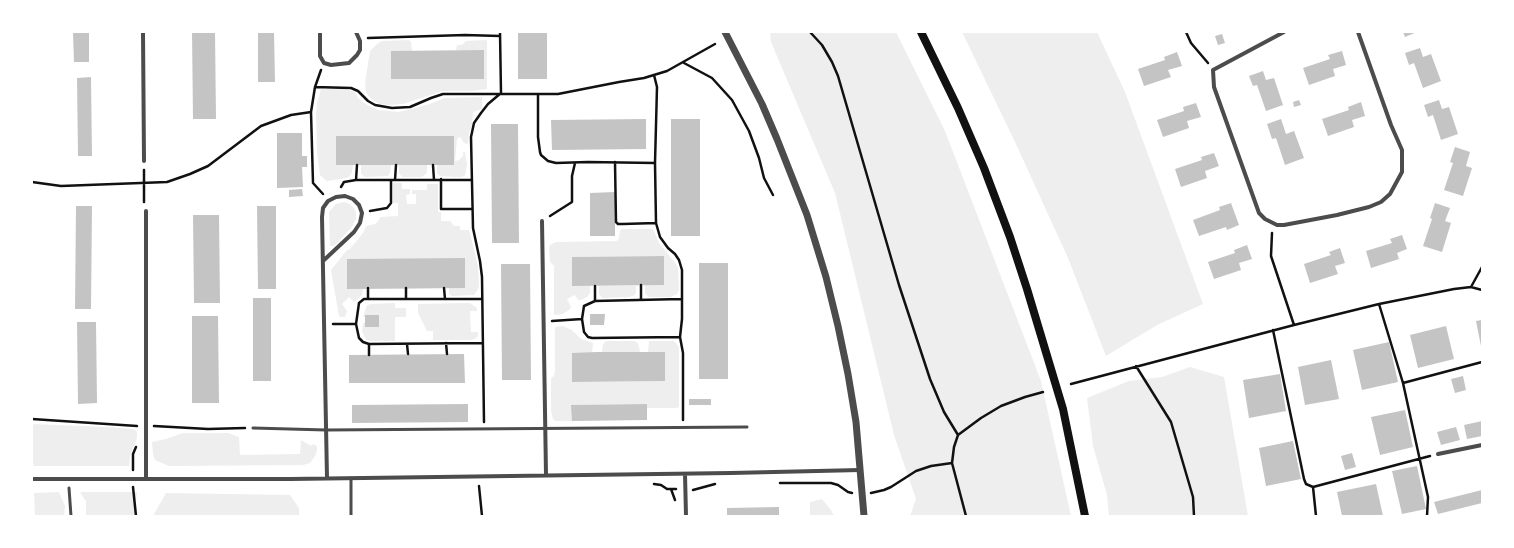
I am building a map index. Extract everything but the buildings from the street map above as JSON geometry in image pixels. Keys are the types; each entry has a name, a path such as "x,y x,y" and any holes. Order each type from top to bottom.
{"main road":[{"path":"921,32 961,115 984,168 1010,237 1063,409 1085,516"}],"street":[{"path":"143,32 144,161"},
{"path":"320,32 320,56 324,64 331,65 349,63 358,56 360,41 356,32"},
{"path":"725,32 762,104 801,200 822,263 838,326 856,422 864,516"},
{"path":"1284,32 1213,70 1214,87 1259,213 1265,219 1277,225 1284,225 1369,207 1381,202 1390,194 1399,180 1402,172 1402,150 1391,126 1358,32"},
{"path":"323,261 354,232 360,223 362,213 359,205 353,199 345,196 336,197 328,201 323,208 322,217 327,478"},
{"path":"146,211 146,479"},
{"path":"542,221 546,475"},
{"path":"1438,454 1482,445"},
{"path":"32,479 351,478 685,474 861,470"},
{"path":"685,474 686,516"}],"lane":[{"path":"253,428 326,430 747,427"},
{"path":"351,478 351,516"},
{"path":"69,488 71,516"}],"path":[{"path":"500,32 501,93"},
{"path":"810,32 822,46 832,62 838,76 899,285 930,380 944,412 958,435"},
{"path":"1186,32 1191,43 1213,70"},
{"path":"360,41 368,38 465,34 500,36"},
{"path":"315,87 341,87 354,89 368,101 376,105 392,108 410,107 443,94 558,94 579,91 667,71 684,63 715,44"},
{"path":"684,63 712,78 732,100 749,131 759,158 764,178 773,195"},
{"path":"324,64 315,87 311,112 313,183 328,201"},
{"path":"654,75 657,88 655,163 656,223 660,237 679,260 683,282 680,337 683,352 683,427"},
{"path":"484,429 482,299 480,261 474,236 472,209 471,137 473,126 488,104 501,93"},
{"path":"538,94 538,137 541,155 553,162 655,163"},
{"path":"32,182 62,186 167,182 190,174 220,158 261,126 291,115 311,112"},
{"path":"144,161 143,199 146,211"},
{"path":"615,162 616,222 618,224 656,223"},
{"path":"542,221 572,202 572,176 575,163"},
{"path":"356,180 357,165"},
{"path":"395,180 396,166"},
{"path":"433,166 434,180"},
{"path":"336,197 344,182 356,180 472,180"},
{"path":"362,213 387,208 391,203 391,180"},
{"path":"441,180 441,209 472,209"},
{"path":"1272,222 1271,256 1294,324"},
{"path":"1471,287 1482,267"},
{"path":"641,285 641,300"},
{"path":"595,286 595,301"},
{"path":"1071,384 1294,324 1379,304 1471,287 1482,290"},
{"path":"368,288 368,299"},
{"path":"406,288 406,299"},
{"path":"444,288 445,299"},
{"path":"482,299 368,299 359,303 356,324 359,338 363,342 369,344 482,343"},
{"path":"680,337 592,338 588,337 584,332 582,319 584,306 595,301 681,299"},
{"path":"1379,304 1403,384 1428,497 1427,516"},
{"path":"544,320 582,319"},
{"path":"324,324 356,324"},
{"path":"1273,330 1306,484 1313,487 1438,454"},
{"path":"446,343 447,354"},
{"path":"369,344 369,355"},
{"path":"407,344 408,354"},
{"path":"1403,384 1482,362"},
{"path":"1136,366 1171,422 1193,497 1194,516"},
{"path":"966,516 952,462 954,447 958,435 981,418 1001,406 1024,397 1043,392"},
{"path":"32,419 208,429 253,428"},
{"path":"133,479 136,516"},
{"path":"479,485 482,516"},
{"path":"1313,487 1316,516"},
{"path":"671,489 674,494 676,504"}],"shaded area":[{"path":"770,32 896,32 945,131 1041,381 1071,516 910,516 916,499 894,435 835,193 771,42"},
{"path":"962,32 1097,32 1125,92 1203,304 1157,325 1106,356 1068,258 1015,142"},
{"path":"409,40 411,42 412,51 391,51 391,79 484,79 484,50 456,50 457,45 462,45 466,41 487,40 487,89 471,91 443,91 403,104 379,104 371,99 366,92 365,83 370,51 382,41"},
{"path":"341,88 355,92 358,98 367,105 378,110 399,112 430,104 445,98 482,97 482,109 473,112 468,144 464,143 459,137 457,139 455,161 459,160 463,156 463,152 465,152 467,164 465,175 462,177 440,176 437,173 437,165 454,165 454,137 336,136 336,165 353,165 352,172 347,178 327,181 320,175 317,153 317,103 321,89"},
{"path":"361,165 391,165 390,173 388,176 365,177 361,174"},
{"path":"399,165 427,165 427,173 422,177 402,177 399,173"},
{"path":"393,183 402,183 402,189 410,189 410,194 406,195 407,204 416,204 416,194 412,194 412,190 427,190 427,184 438,184 438,212 441,212 441,221 450,221 454,226 460,226 460,230 469,230 478,266 479,286 474,295 452,296 449,294 449,288 363,289 362,295 354,302 349,297 342,304 347,311 345,317 341,317 339,316 331,270 363,233 366,226 375,224 380,217 398,216 398,203 393,203"},
{"path":"344,202 353,207 356,212 356,219 351,228 334,246 330,246 329,212 336,204"},
{"path":"652,229 654,231 659,243 678,268 679,290 677,294 671,297 648,297 645,293 645,285 664,285 664,256 572,257 572,286 590,286 590,293 587,297 581,300 578,300 575,295 567,299 571,307 570,309 563,314 554,315 554,266 550,262 550,245 556,242 617,241 620,230"},
{"path":"599,286 636,286 636,292 635,295 629,297 602,298 599,294"},
{"path":"395,303 395,308 406,308 406,317 395,317 395,341 366,340 362,331 363,323 365,323 365,327 379,327 379,315 365,315 365,317 363,317 367,305"},
{"path":"470,303 477,308 477,311 470,311 471,332 478,332 478,336 471,340 433,340 433,331 427,331 418,313 418,304"},
{"path":"563,326 572,330 581,339 593,343 592,353 572,353 572,382 665,381 648,352 649,341 674,341 679,347 679,407 647,408 646,404 572,405 572,421 555,421 551,411 551,378 554,376 555,371 555,327"},
{"path":"606,341 634,341 638,343 640,352 602,352 603,344"},
{"path":"1190,367 1224,377 1248,516 1109,516 1107,495 1093,446 1087,398 1129,381 1162,377"},
{"path":"32,424 134,429 137,432 137,438 130,456 129,466 34,466 32,460"},
{"path":"183,433 228,433 239,437 240,455 300,454 301,440 311,446 313,444 317,446 317,450 310,463 303,465 169,466 155,460 152,442"},
{"path":"59,492 65,506 64,516 35,516 34,493"},
{"path":"137,492 134,516 86,516 86,501 80,493"},
{"path":"166,493 290,495 299,508 299,516 153,516"},
{"path":"822,499 834,516 810,516 810,502"}]}
